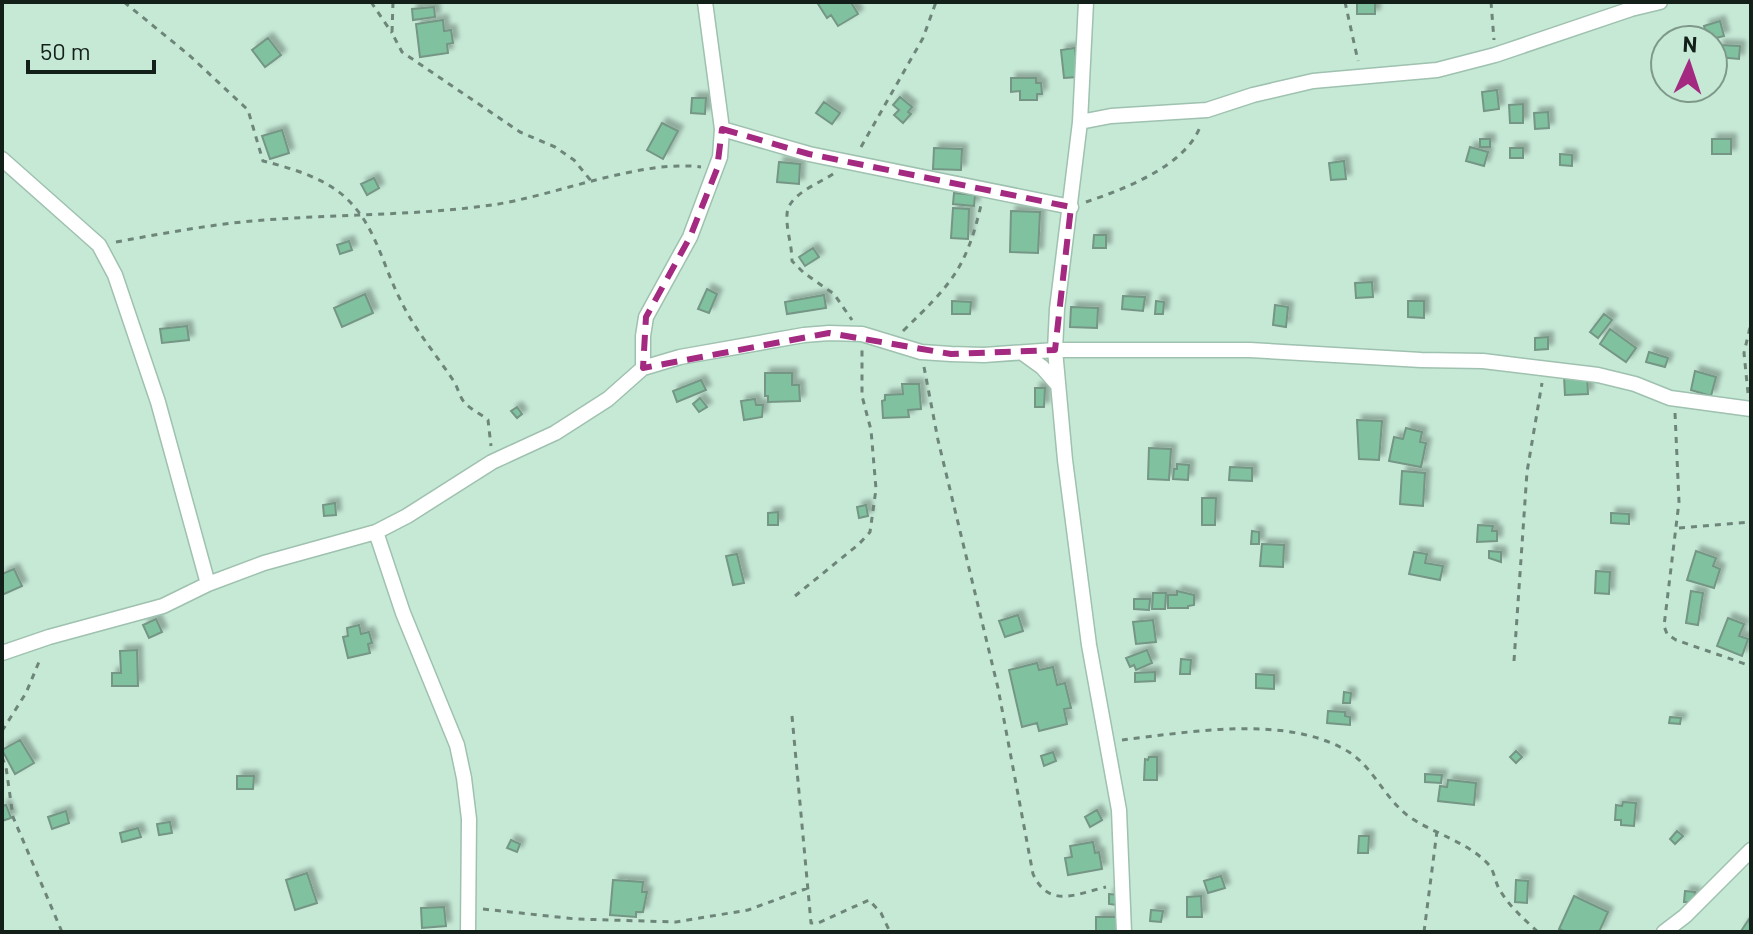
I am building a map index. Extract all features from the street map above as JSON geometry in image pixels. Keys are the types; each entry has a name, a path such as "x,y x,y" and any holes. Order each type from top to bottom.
{"street":[{"path":"643,368 646,317 690,237 717,169 722,129 705,2"},
{"path":"1086,2 1080,122 1057,309 1055,350 1089,645 1119,810 1124,932"},
{"path":"1080,122 1111,116 1207,110 1313,81 1437,70 1495,55 1660,2"},
{"path":"722,129 768,144 1071,207"},
{"path":"2,159 99,245 115,275 140,347 208,584"},
{"path":"2,653 163,606 208,584 264,563 376,532 492,462 555,433 608,399 643,368 680,357 804,335 862,334 921,352 984,355 1055,350 1250,350 1483,361 1598,375 1635,384 1670,398 1751,406"},
{"path":"1024,354 1042,367 1057,384"},
{"path":"376,532 403,613 457,745 469,819 468,932"},
{"path":"1664,932 1685,916 1751,850"}],"path":[{"path":"124,2 189,55 248,110 263,161 293,167 343,195 361,214 371,229 388,275 418,332 454,382 463,401 488,420 492,462"},
{"path":"371,2 402,52 520,132 565,153 592,182"},
{"path":"392,33 393,2"},
{"path":"1345,2 1363,76"},
{"path":"1491,2 1495,55"},
{"path":"1071,207 1137,184 1170,161 1196,136 1207,110"},
{"path":"99,245 207,225 361,214 433,213 483,206 665,168 688,165 717,169"},
{"path":"891,342 940,295 963,264 973,239 984,191"},
{"path":"1751,323 1744,353 1745,384 1751,406"},
{"path":"795,596 870,532 876,489 871,430 862,396 862,334"},
{"path":"921,352 938,440 998,688 1033,874 1039,888 1048,894 1065,897 1123,882"},
{"path":"1514,661 1527,472 1545,367"},
{"path":"1670,398 1675,413 1679,502 1664,626 1667,634 1676,640 1751,666"},
{"path":"1678,528 1751,522"},
{"path":"2,731 26,693 49,637"},
{"path":"792,716 811,923 818,923 869,900 881,913 890,932"},
{"path":"1107,741 1190,732 1265,730 1297,732 1351,753 1410,817 1468,847 1491,867 1498,889 1538,932"},
{"path":"2,757 13,817 62,932"},
{"path":"1424,932 1437,831"},
{"path":"468,908 576,919 676,922 748,910 808,888"}],"highlighted area":[{"path":"722,129 809,154 1071,207 1055,350 951,354 829,333 643,368 646,317 690,237 717,169"}],"building":[{"path":"855,2 852,4 858,14 838,26 831,15 827,18 818,4"},
{"path":"1357,2 1375,2 1375,14 1357,14"},
{"path":"434,7 435,17 413,20 412,9"},
{"path":"443,20 444,31 451,30 453,43 447,44 448,53 420,57 416,24"},
{"path":"268,38 281,55 265,67 252,50"},
{"path":"1729,45 1740,46 1739,59 1729,58"},
{"path":"1075,48 1078,77 1064,78 1061,50"},
{"path":"1011,78 1036,78 1036,83 1041,83 1042,94 1037,94 1037,100 1020,100 1020,91 1011,92"},
{"path":"1497,90 1499,109 1484,111 1482,92"},
{"path":"900,97 912,107 908,112 911,114 903,123 894,115 899,110 893,105"},
{"path":"692,98 706,98 705,114 691,113"},
{"path":"824,102 840,113 832,124 816,113"},
{"path":"1523,104 1523,123 1510,123 1509,105"},
{"path":"1548,112 1549,128 1535,129 1534,113"},
{"path":"662,123 678,131 663,159 647,150"},
{"path":"282,130 289,153 270,159 262,136"},
{"path":"1480,139 1490,139 1490,147 1480,147"},
{"path":"1712,139 1731,139 1731,154 1712,154"},
{"path":"1470,147 1488,152 1484,166 1466,161"},
{"path":"934,148 962,149 961,170 933,169"},
{"path":"1510,148 1523,148 1523,158 1510,158"},
{"path":"1560,154 1572,155 1572,166 1560,165"},
{"path":"1344,161 1346,179 1331,180 1329,163"},
{"path":"779,162 800,164 799,184 777,182"},
{"path":"374,178 379,188 367,195 361,184"},
{"path":"954,193 975,195 974,206 953,204"},
{"path":"953,208 969,209 968,239 951,238"},
{"path":"1011,211 1040,212 1038,253 1010,252"},
{"path":"1094,235 1106,235 1106,248 1093,248"},
{"path":"349,241 352,250 340,254 337,245"},
{"path":"813,248 819,257 805,266 799,257"},
{"path":"1372,282 1373,297 1356,298 1355,283"},
{"path":"707,289 717,294 709,313 698,309"},
{"path":"365,294 373,313 342,327 334,308"},
{"path":"824,295 826,308 787,314 785,302"},
{"path":"1123,296 1145,297 1143,311 1122,309"},
{"path":"952,301 971,302 970,314 952,314"},
{"path":"1156,301 1164,302 1163,314 1155,314"},
{"path":"1408,301 1424,301 1424,318 1408,317"},
{"path":"1275,305 1288,307 1286,327 1273,325"},
{"path":"1071,307 1098,308 1097,328 1070,327"},
{"path":"1604,314 1612,320 1598,338 1590,332"},
{"path":"187,326 189,340 162,343 160,329"},
{"path":"1610,329 1636,348 1626,362 1600,344"},
{"path":"1548,337 1548,349 1535,350 1535,338"},
{"path":"1649,352 1668,358 1665,367 1646,362"},
{"path":"1695,371 1716,377 1711,396 1691,390"},
{"path":"765,373 792,373 792,385 799,385 800,401 768,402"},
{"path":"1587,375 1588,394 1565,395 1564,376"},
{"path":"701,380 706,390 677,402 673,391"},
{"path":"902,384 919,384 921,409 908,410 909,417 883,418 882,401 885,395 903,394"},
{"path":"1035,388 1045,388 1044,407 1035,407"},
{"path":"700,398 707,407 699,412 693,404"},
{"path":"755,399 756,405 763,405 762,417 744,420 741,401"},
{"path":"517,407 522,414 517,418 511,411"},
{"path":"1357,420 1382,421 1379,460 1359,459"},
{"path":"1406,428 1422,432 1420,442 1426,443 1421,467 1389,461 1394,437 1403,439"},
{"path":"1149,448 1171,449 1169,480 1148,479"},
{"path":"1177,464 1189,465 1188,480 1173,479"},
{"path":"1230,467 1252,468 1252,481 1229,480"},
{"path":"1402,471 1425,473 1423,506 1400,504"},
{"path":"1202,498 1216,498 1215,525 1202,525"},
{"path":"335,503 336,515 324,516 323,505"},
{"path":"866,505 868,516 859,518 857,507"},
{"path":"778,512 778,525 768,525 768,513"},
{"path":"1611,513 1629,514 1629,524 1611,523"},
{"path":"1478,525 1493,526 1492,531 1497,531 1497,541 1477,542"},
{"path":"1252,531 1259,532 1259,544 1251,544"},
{"path":"1262,544 1284,545 1283,567 1260,566"},
{"path":"1489,551 1501,552 1501,562 1489,558"},
{"path":"1696,551 1716,558 1713,566 1720,569 1714,588 1687,580"},
{"path":"1414,552 1427,554 1425,563 1443,566 1440,580 1409,574"},
{"path":"737,554 744,583 733,585 726,556"},
{"path":"14,569 22,586 2,595 2,574"},
{"path":"1596,571 1610,572 1609,594 1595,593"},
{"path":"1177,591 1194,595 1194,605 1168,608 1168,595 1177,595"},
{"path":"1691,591 1703,593 1698,625 1686,623"},
{"path":"1153,593 1166,593 1165,609 1152,609"},
{"path":"1134,599 1150,599 1149,610 1134,609"},
{"path":"1018,615 1023,631 1005,637 999,621"},
{"path":"1728,618 1744,624 1739,636 1748,639 1742,656 1717,646"},
{"path":"156,619 162,632 149,638 143,625"},
{"path":"1153,620 1156,642 1136,644 1133,622"},
{"path":"359,625 361,634 369,632 372,643 368,644 370,653 348,658 343,637 348,636 347,628"},
{"path":"137,650 138,686 112,686 112,673 121,673 120,651"},
{"path":"1147,650 1152,663 1136,670 1134,665 1130,667 1126,658"},
{"path":"1181,659 1191,660 1190,674 1180,674"},
{"path":"1037,663 1039,670 1053,667 1057,685 1065,683 1071,708 1064,709 1067,724 1039,731 1037,723 1022,727 1009,670"},
{"path":"1155,672 1155,681 1135,682 1135,673"},
{"path":"1256,674 1274,675 1274,689 1256,688"},
{"path":"1344,692 1351,693 1350,703 1343,703"},
{"path":"1328,711 1345,712 1345,716 1350,717 1350,725 1327,723"},
{"path":"1670,717 1681,718 1680,724 1669,723"},
{"path":"20,740 34,763 15,774 2,750"},
{"path":"1516,751 1522,757 1516,763 1510,757"},
{"path":"1053,752 1056,761 1044,766 1041,756"},
{"path":"1157,757 1157,780 1144,780 1145,759"},
{"path":"1425,774 1442,775 1441,783 1425,782"},
{"path":"237,776 254,776 253,789 237,789"},
{"path":"1448,780 1476,783 1474,805 1438,801 1440,786 1447,787"},
{"path":"1623,802 1636,803 1634,826 1621,825 1621,820 1615,820 1616,805 1622,806"},
{"path":"6,805 11,818 2,821 2,806"},
{"path":"1097,810 1102,820 1090,827 1085,817"},
{"path":"66,811 69,823 52,829 48,817"},
{"path":"170,822 172,833 159,835 157,824"},
{"path":"138,828 141,837 122,842 120,833"},
{"path":"1677,831 1683,836 1675,844 1670,839"},
{"path":"1359,836 1369,836 1368,853 1358,853"},
{"path":"511,840 520,844 517,852 507,848"},
{"path":"1093,842 1095,853 1099,852 1102,869 1068,875 1065,858 1072,857 1070,846"},
{"path":"307,873 317,903 295,910 286,880"},
{"path":"1221,876 1225,888 1208,893 1204,881"},
{"path":"613,880 643,882 642,892 647,892 643,912 636,912 636,917 610,915"},
{"path":"1516,880 1528,881 1527,903 1515,902"},
{"path":"1685,891 1695,892 1694,902 1684,902"},
{"path":"1109,894 1119,895 1116,905 1109,904"},
{"path":"1201,896 1202,917 1187,917 1187,897"},
{"path":"1574,896 1608,912 1599,932 1566,932 1559,929"},
{"path":"444,907 446,926 422,928 421,908"},
{"path":"1151,910 1163,911 1161,922 1150,921"},
{"path":"1096,917 1122,917 1122,932 1096,932"},
{"path":"1749,919 1751,932 1741,931"}]}
